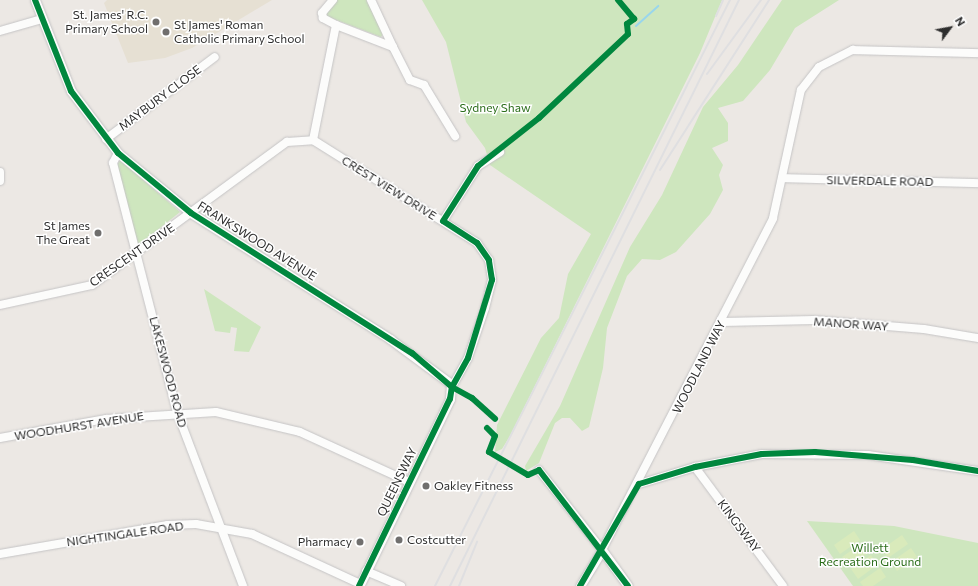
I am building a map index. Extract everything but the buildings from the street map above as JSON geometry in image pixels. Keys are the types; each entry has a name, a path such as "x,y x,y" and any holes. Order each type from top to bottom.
{"street":[{"name":"FRANKSWOOD AVENUE","path":"34,0 71,91 118,153 191,213 412,353 452,387"},
{"path":"333,0 322,13 323,18 336,25 393,47"},
{"path":"371,0 410,80 424,85 455,136"},
{"path":"0,31 42,19"},
{"path":"191,213 287,142 313,140 336,25"},
{"name":"WOODLAND WAY","path":"602,550 639,484 723,322 773,218 801,90 818,68 853,50 978,53"},
{"name":"MAYBURY CLOSE","path":"106,139 215,57"},
{"name":"CREST VIEW DRIVE","path":"313,140 477,243 489,260 492,280 468,358 452,387"},
{"path":"443,221 478,166 500,152"},
{"name":"LAKESWOOD ROAD","path":"118,153 113,163 177,412 218,526 243,586"},
{"path":"0,172 0,181"},
{"name":"SILVERDALE ROAD","path":"782,178 978,183"},
{"name":"CRESCENT DRIVE","path":"0,306 92,285 191,213"},
{"name":"MANOR WAY","path":"723,322 814,320 924,329 978,338"},
{"name":"QUEENSWAY","path":"359,585 450,398 452,387"},
{"name":"WOODHURST AVENUE","path":"0,438 106,419 177,412 216,412 280,425 409,482"},
{"path":"639,484 695,467 762,454 815,452 906,459 978,471"},
{"name":"KINGSWAY","path":"695,467 783,586"},
{"path":"539,470 602,550 628,586"},
{"name":"NIGHTINGALE ROAD","path":"0,554 168,525 218,526 252,534 359,585"},
{"path":"580,586 602,550"},
{"path":"366,571 400,586"}],"shaded area":[{"name":"St James' Roman Catholic Primary School","path":"107,0 272,0 192,48 165,58 128,63 104,3"}],"green space":[{"path":"336,0 367,0 383,34 381,37 326,16 325,11"},
{"name":"Sydney Shaw","path":"422,0 722,0 700,53 511,434 502,449 495,452 497,425 541,338 559,318 568,274 591,234 490,165 485,148 466,122 446,42"},
{"path":"782,0 839,0 795,28 770,70 743,101 718,108 728,123 728,141 712,148 723,165 719,175 723,190 710,214 676,252 660,260 642,259 627,276 607,328 603,368 589,427 582,431 570,418 562,418 555,423 539,463 526,471 525,466 560,406 630,247 662,195 703,107 738,65"},
{"path":"120,160 180,212 136,247 117,165"},
{"path":"204,289 261,327 249,352 234,351 237,328 231,327 230,333 215,331"},
{"name":"Willett Recreation Ground","path":"807,521 894,526 978,543 978,586 853,586"},
{"path":"854,531 860,540 840,554 834,545"},
{"path":"902,535 908,544 888,558 882,549"},
{"path":"862,543 869,552 849,566 842,557"},
{"path":"911,548 917,557 897,571 891,562"},
{"path":"871,555 877,565 858,579 851,569"},
{"path":"880,568 886,577 873,586 863,586 860,582"}],"waterway":[{"path":"636,26 658,6"}],"railway":[{"path":"716,16 723,0"},
{"path":"435,586 730,0"},
{"path":"450,586 739,0"},
{"path":"707,74 761,0"},
{"path":"660,170 769,0"},
{"path":"459,586 477,542"}],"cycle path":[{"path":"35,0 71,91 118,153 191,213 412,353 452,387"},
{"path":"452,387 468,358 492,280 489,260 477,243 443,221 478,166 539,118 628,34 627,24 634,19 618,0"},
{"path":"452,387 472,398 495,419"},
{"path":"359,586 450,399 452,387"},
{"path":"487,428 495,436 489,452 528,475 539,470 628,586"},
{"path":"580,586 639,484 695,467 762,454 815,452 913,460 978,471"}],"place":[{"name":"St. James' R.C. Primary School","path":"156,22"},
{"name":"St James' Roman Catholic Primary School","path":"166,32"},
{"name":"St James The Great","path":"98,233"},
{"name":"Oakley Fitness","path":"426,486"},
{"name":"Costcutter","path":"399,540"},
{"name":"Pharmacy","path":"360,542"}]}
